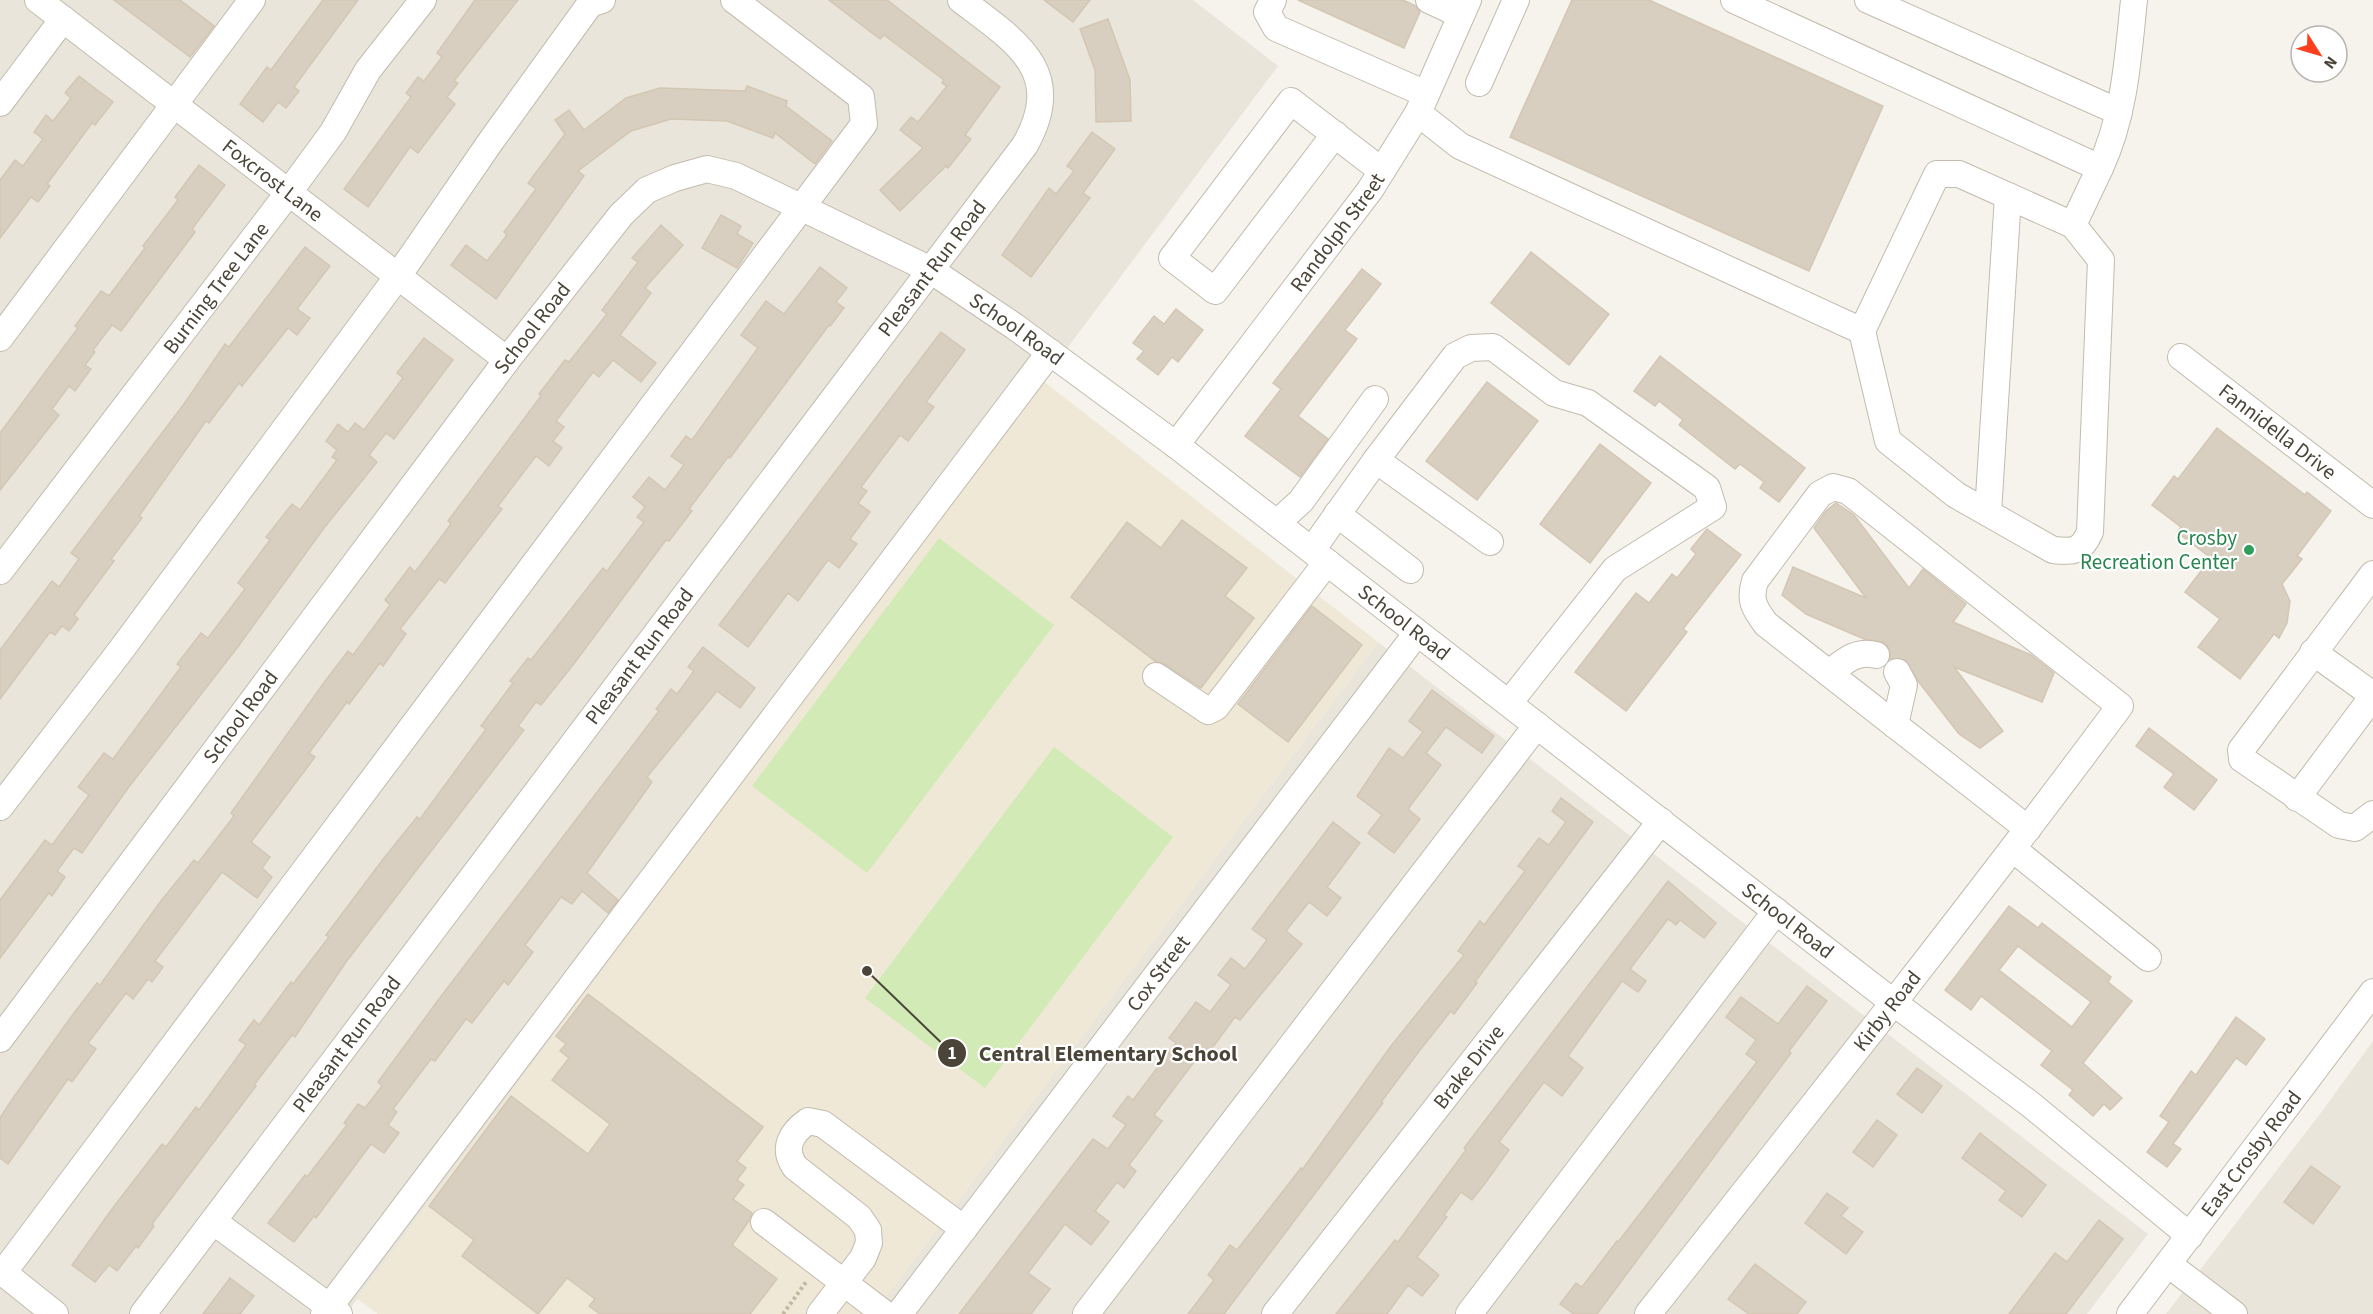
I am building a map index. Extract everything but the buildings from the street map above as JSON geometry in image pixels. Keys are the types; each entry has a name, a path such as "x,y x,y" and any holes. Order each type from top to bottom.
{"street":[{"name":"Foxcrost Lane","path":"38,0 507,360"},
{"name":"Burning Tree Lane","path":"0,571 333,132 368,70 423,0"},
{"path":"0,807 118,654 398,276 491,141 590,4 602,0"},
{"path":"55,1314 2,1271 864,124 861,97 734,0"},
{"name":"Pleasant Run Road","path":"143,1314 929,269 1025,145 1037,123 1041,100 1035,66 1018,44 962,0"},
{"path":"1273,0 1268,12 1276,28 1422,104 1460,146 1862,331"},
{"path":"1429,0 1464,7"},
{"path":"1479,82 1516,0"},
{"path":"1734,0 2100,168"},
{"path":"1868,0 2119,112"},
{"path":"2073,225 2113,140 2134,0"},
{"path":"0,338 174,104 244,5"},
{"name":"Randolph Street","path":"1176,445 1382,171 1422,104 1464,7"},
{"path":"0,103 63,19"},
{"path":"1335,134 1215,291 1172,258 1291,101 1335,134 1382,171"},
{"name":"School Road","path":"0,1039 507,360 621,215 647,190 707,169 736,176 929,269 1050,352 1176,445 1661,820 1894,1004 2030,1104 2190,1236"},
{"path":"1937,174 1959,174 2073,225 2101,260 2090,532 2084,546 2071,552 2054,550 1956,495 1888,441 1862,331 1937,174"},
{"path":"1988,513 2008,196"},
{"path":"1156,676 1208,711 1216,707 1319,556 1337,514 1455,356 1471,348 1492,347 1554,393 1588,403 1707,488 1713,507 1615,569 1509,703"},
{"path":"214,1222 331,1312 1050,352"},
{"name":"Fannidella Drive","path":"2181,357 2373,505"},
{"path":"1276,523 1300,501 1375,399"},
{"path":"1376,460 1490,543"},
{"name":"Kirby Road","path":"1648,1314 1894,1004 2120,706 1866,503 1848,491 1833,486 1821,494 1755,581 1751,596 1754,609 1766,624 1829,673"},
{"path":"1337,514 1410,570"},
{"path":"2373,574 2241,750 2242,759 2339,825 2355,828 2373,814"},
{"name":"Cox Street","path":"899,1314 1417,633"},
{"path":"1876,655 1864,652 1852,656 1829,673 1895,725 2148,958"},
{"path":"2297,798 2373,695 2313,652"},
{"path":"1895,725 1904,685 1897,672"},
{"path":"1086,1314 1537,725"},
{"name":"Brake Drive","path":"1275,1314 1661,820"},
{"path":"1469,1314 1776,910"},
{"name":"East Crosby Road","path":"2130,1314 2373,992"},
{"path":"820,1314 863,1258 868,1244 868,1230 859,1217 795,1167 788,1156 789,1142 798,1128 808,1121 823,1124 964,1229"},
{"path":"764,1222 885,1314"},
{"path":"2168,1264 2234,1314"}],"path":[{"path":"783,1314 819,1264"}],"shaded area":[{"path":"0,0 1193,0 1278,66 346,1314 0,1314"},
{"path":"1042,380 1378,642 873,1314 378,1314 357,1299"},
{"path":"1378,642 2148,1234 2087,1314 873,1314"},
{"path":"2373,1041 2373,1314 2166,1314 2323,1110"}],"green space":[{"path":"939,538 1054,625 867,873 752,786"},
{"path":"1054,747 1173,837 985,1088 865,998"}],"place":[{"name":"Crosby Recreation Center","path":"2249,550"},
{"name":"Central Elementary School","path":"867,971"}]}
